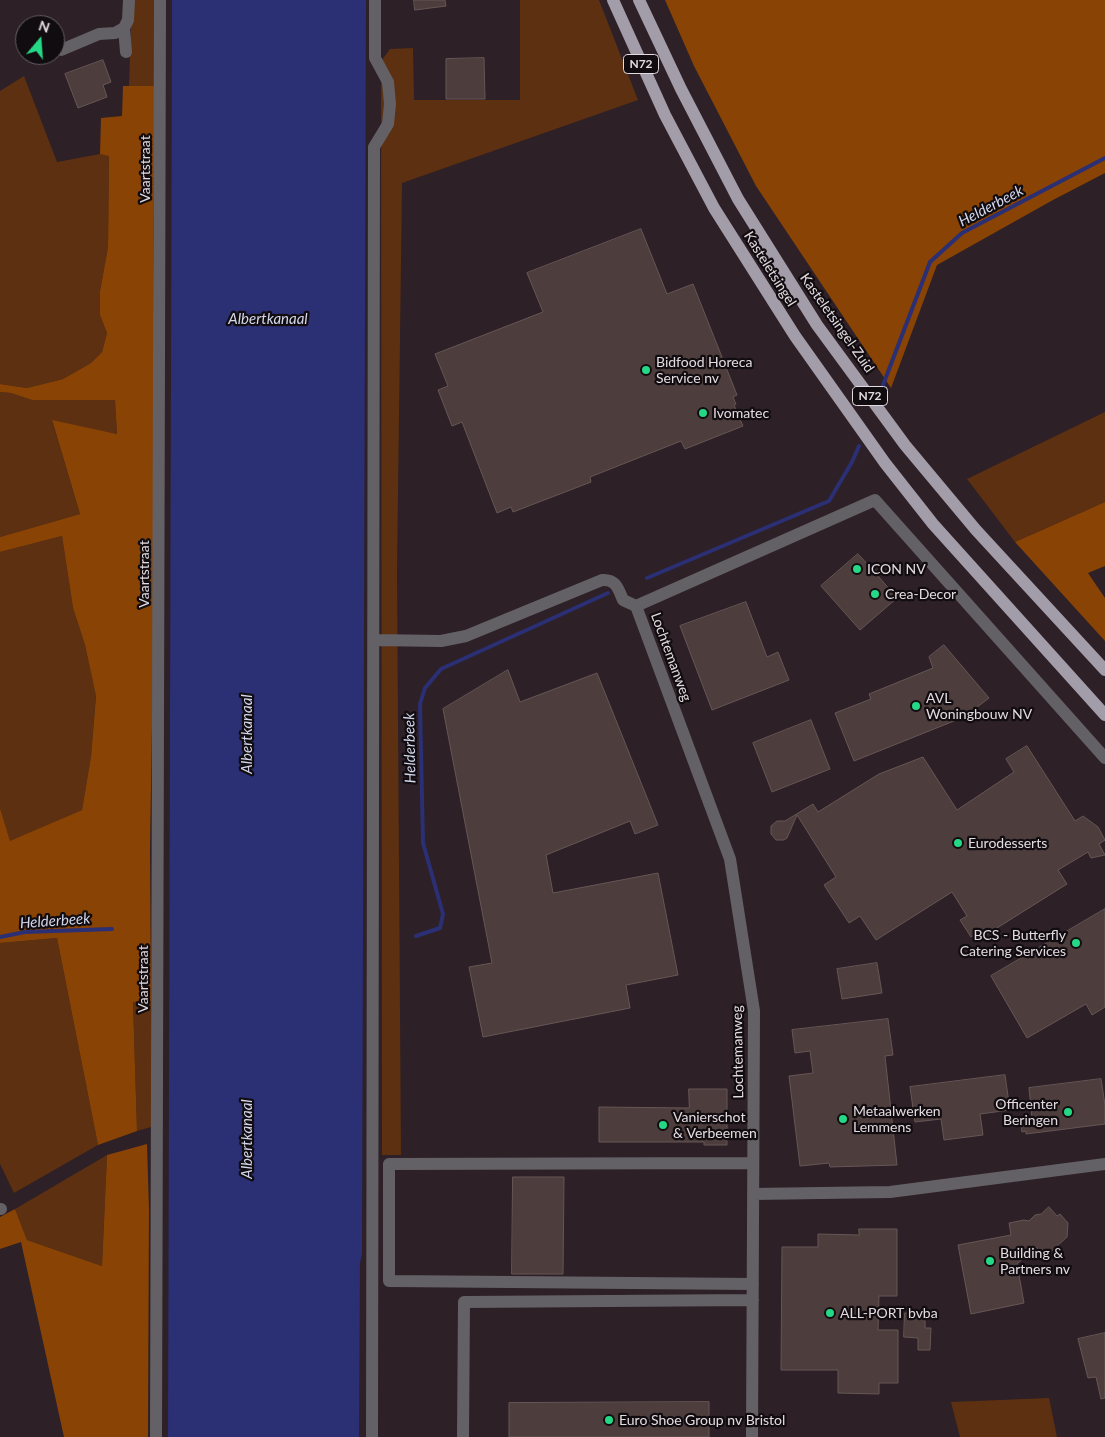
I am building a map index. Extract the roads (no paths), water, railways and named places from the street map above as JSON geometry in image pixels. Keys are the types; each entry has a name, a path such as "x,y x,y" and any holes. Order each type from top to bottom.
{"main road":[{"name":"Kasteletsingel","path":"613,0 672,128 714,208 795,336 885,463 933,524 1105,714"},
{"name":"Kasteletsingel-Zuid","path":"639,0 681,89 738,199 817,325 906,445 976,530 1105,670"}],"street":[{"path":"126,52 124,28 128,20 129,0"},
{"name":"Vaartstraat","path":"156,1437 160,0"},
{"path":"372,1437 374,147 388,124 390,104 388,82 375,58 375,0"},
{"path":"65,48 99,34 115,33 124,28"},
{"name":"Lochtemanweg","path":"752,1437 754,1012 730,859 636,606 875,500 1105,758"},
{"path":"374,640 441,641 466,636 602,580 609,579 616,583 623,600 636,606"},
{"path":"753,1284 389,1281 389,1164 754,1163"},
{"path":"753,1194 890,1192 1105,1164"},
{"path":"463,1437 464,1302 753,1300"}],"water":[{"name":"Albertkanaal","path":"172,0 366,0 362,1254 360,1263 359,1437 168,1437"}],"waterway":[{"name":"Helderbeek","path":"883,385 930,262 962,233 1105,158"},
{"name":"Helderbeek","path":"647,578 829,501 852,462 859,446"},
{"name":"Helderbeek","path":"416,936 440,928 443,914 423,843 420,704 425,688 441,669 608,593"},
{"name":"Helderbeek","path":"0,937 25,932 112,929"}],"place":[{"name":"Bidfood Horeca Service nv","path":"646,370"},
{"name":"Ivomatec","path":"703,413"},
{"name":"ICON NV","path":"857,569"},
{"name":"Crea-Decor","path":"875,594"},
{"name":"AVL Woningbouw NV","path":"916,706"},
{"name":"Eurodesserts","path":"958,843"},
{"name":"BCS - Butterfly Catering Services","path":"1076,943"},
{"name":"Officenter Beringen","path":"1068,1112"},
{"name":"Metaalwerken Lemmens","path":"843,1119"},
{"name":"Vanierschot & Verbeemen","path":"663,1125"},
{"name":"Building & Partners nv","path":"990,1261"},
{"name":"ALL-PORT bvba","path":"830,1313"},
{"name":"Euro Shoe Group nv Bristol","path":"609,1420"}]}
